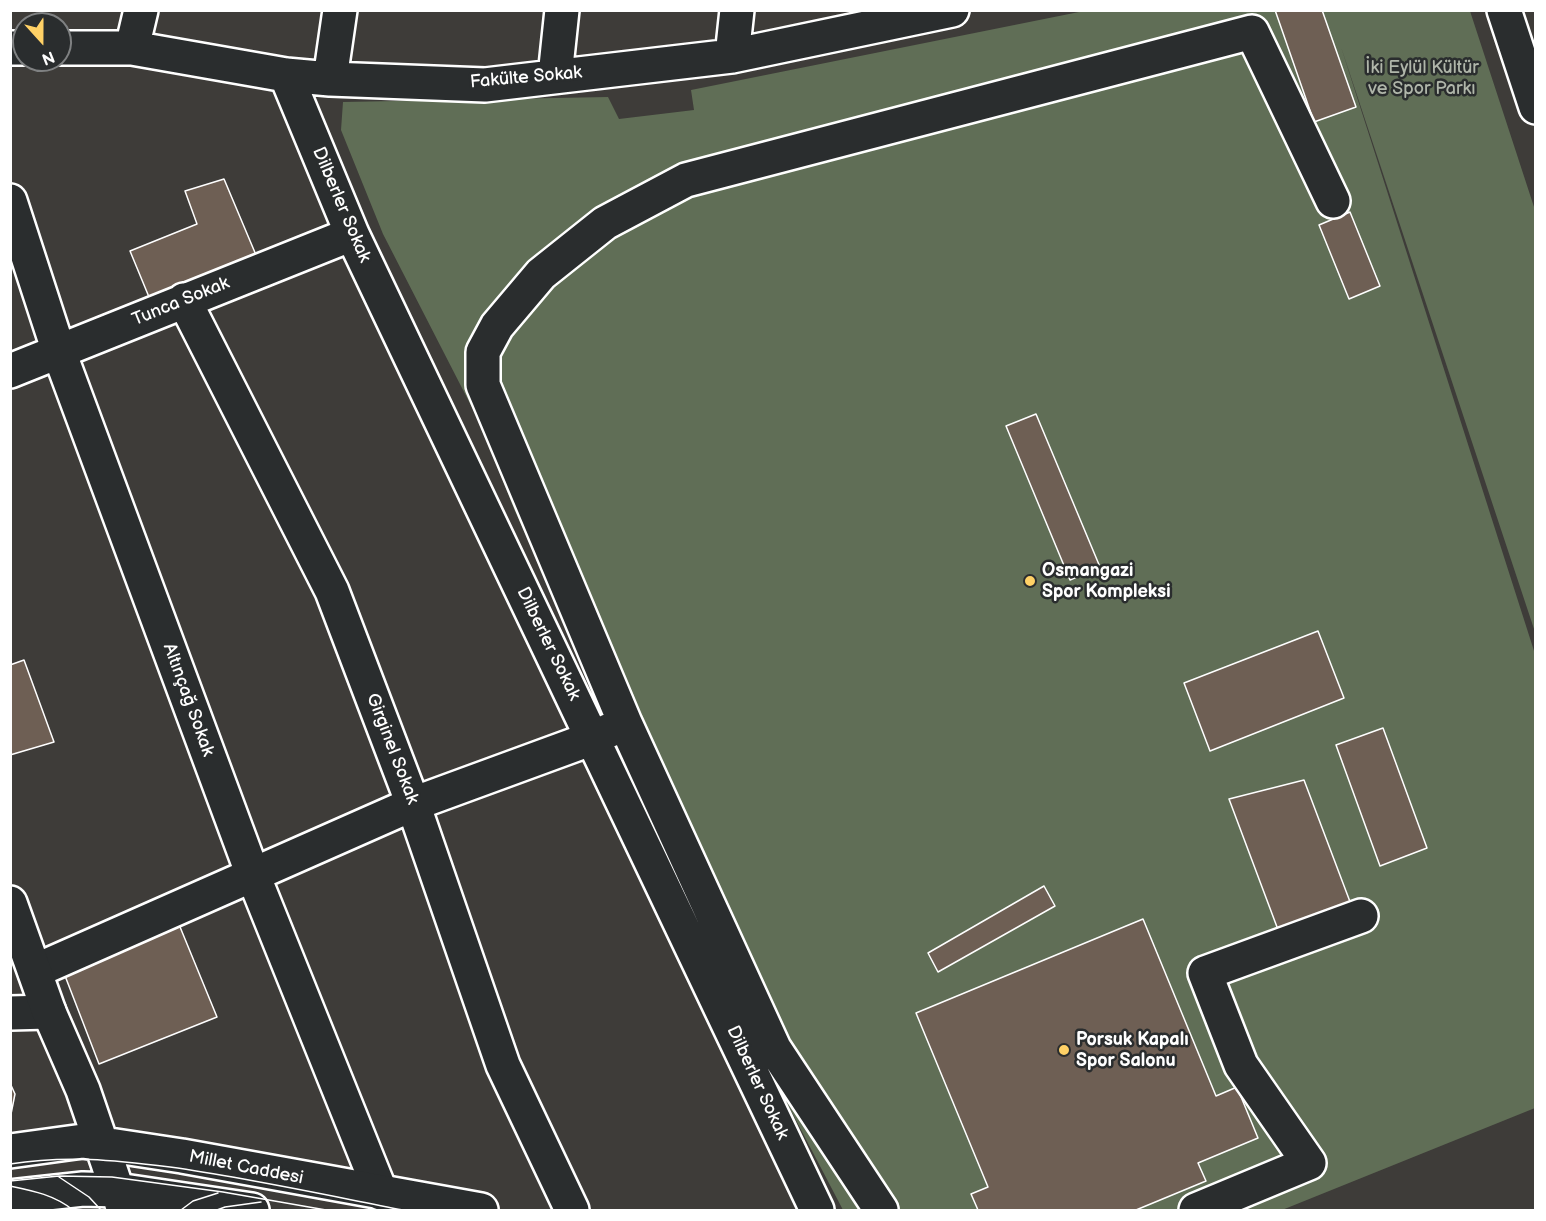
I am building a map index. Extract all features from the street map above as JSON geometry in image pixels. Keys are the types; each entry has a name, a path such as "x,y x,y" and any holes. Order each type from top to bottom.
{"street":[{"path":"132,48 141,10"},
{"path":"330,79 340,10"},
{"path":"555,76 562,10"},
{"path":"732,56 737,10"},
{"name":"Fakülte Sokak","path":"72,48 132,48 286,75 330,79 485,85 732,56 952,10"},
{"path":"1504,10 1527,55 1536,107"},
{"path":"881,1210 774,1048 625,723 483,385 483,352 497,326 541,274 605,223 686,180 1252,32 1333,201"},
{"name":"Dilberler Sokak","path":"286,75 352,234 817,1210"},
{"name":"Altınçağ Sokak","path":"10,201 59,352 253,875 381,1193"},
{"name":"Tunca Sokak","path":"10,371 352,234"},
{"name":"Girginel Sokak","path":"184,300 332,591 413,804 503,1065 572,1210"},
{"path":"35,971 413,804 593,738 625,723"},
{"path":"10,903 49,1012 83,1090 92,1143 120,1200"},
{"path":"1196,1210 1309,1163 1241,1065 1205,973 1361,916"},
{"path":"10,1013 49,1012"},
{"path":"83,1200 92,1143"},
{"name":"Millet Caddesi","path":"10,1151 92,1143 182,1156 481,1210"},
{"path":"10,1197 120,1200 252,1210"}],"green space":[{"name":"Osmangazi Spor Kompleksi","path":"1084,11 1470,11 1535,210 1535,632 1341,47 1535,654 1535,1108 1282,1210 843,1210 765,1061 514,509 482,427 383,234 341,130 343,102 608,97 619,119 694,110 691,90"}],"building":[{"path":"1275,10 1322,10 1356,107 1314,122"},
{"path":"224,179 256,255 149,297 130,251 197,224 185,191"},
{"path":"1350,212 1380,286 1349,299 1319,225"},
{"path":"1036,414 1100,567 1070,580 1006,426"},
{"path":"1318,631 1344,698 1210,751 1184,683"},
{"path":"24,660 54,742 10,755 10,665"},
{"path":"1383,728 1427,848 1380,866 1336,745"},
{"path":"1304,780 1352,907 1280,935 1229,799"},
{"path":"1044,886 1055,906 938,972 928,953"},
{"name":"Porsuk Kapalı Spor Salonu","path":"1143,919 1216,1096 1237,1087 1258,1138 1198,1163 1206,1181 1136,1210 978,1210 971,1194 988,1187 916,1013"},
{"path":"178,922 217,1017 99,1064 62,968"},
{"path":"10,1083 15,1094 10,1119"}],"tram line":[{"path":"10,1164 70,1159 149,1164 258,1181 403,1210"},
{"path":"10,1181 59,1176 112,1177 223,1192 326,1210"},
{"path":"59,1177 89,1197 101,1210"},
{"path":"10,1186 51,1197 73,1210"},
{"path":"181,1210 193,1201 218,1193"},
{"path":"217,1210 261,1202"}],"place":[{"name":"Osmangazi Spor Kompleksi","path":"1030,581"},
{"name":"Porsuk Kapalı Spor Salonu","path":"1064,1050"}],"park label":[{"name":"İki Eylül Kültür ve Spor Parkı","path":"1422,78"}]}
